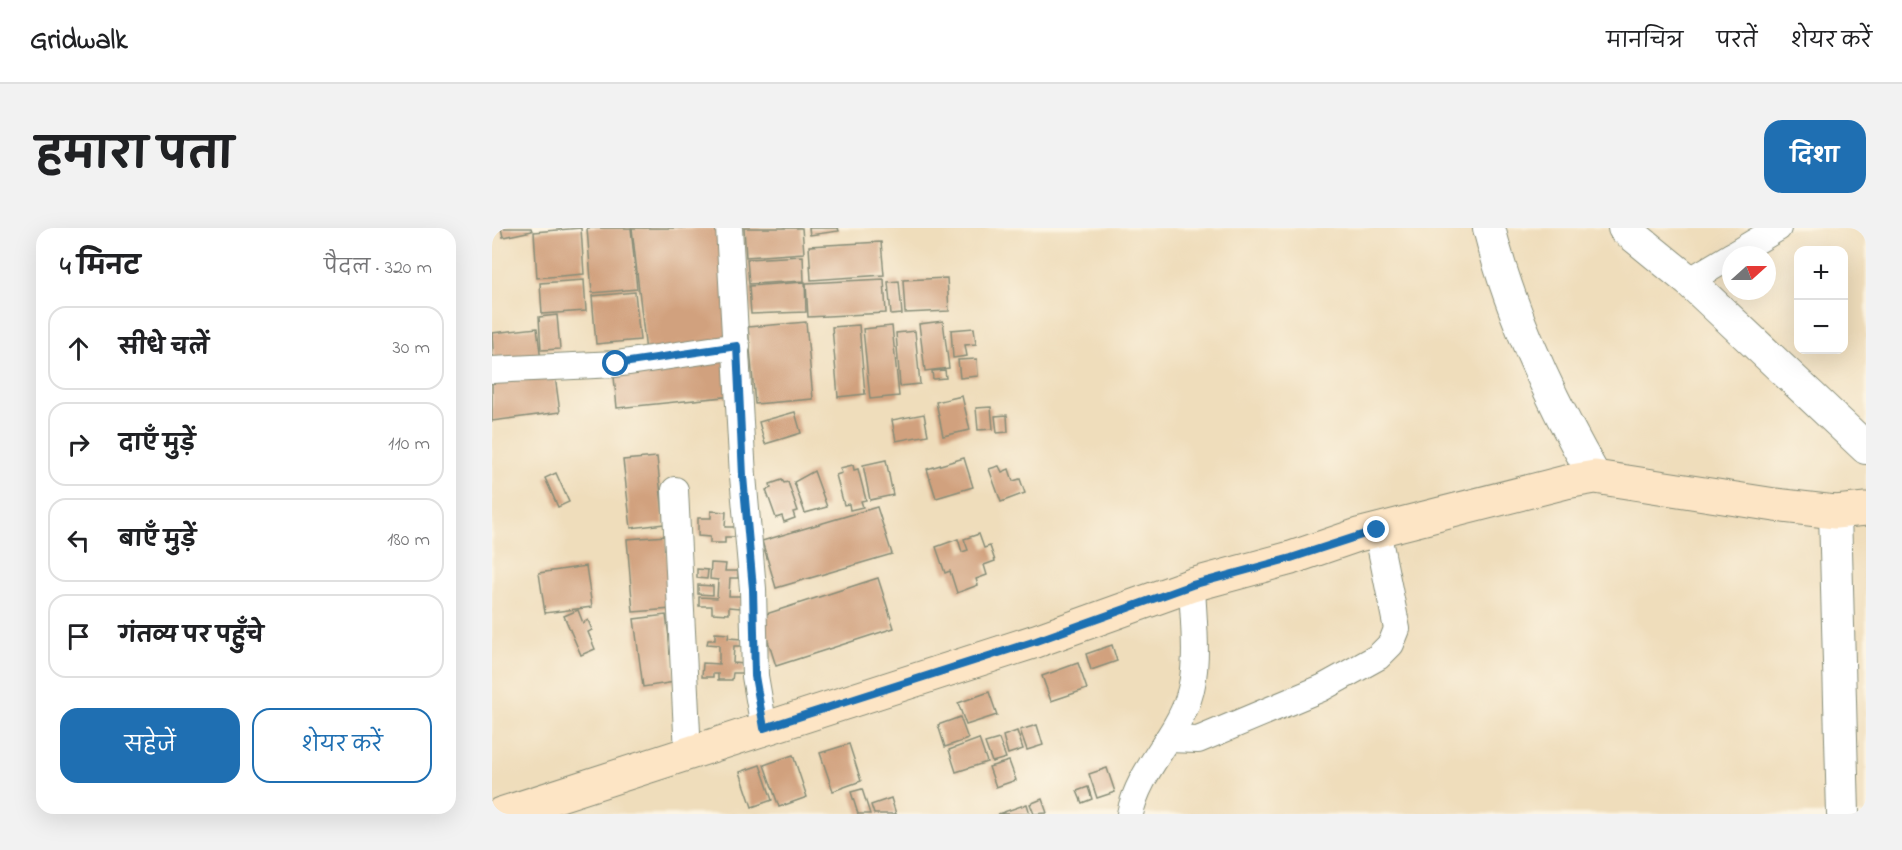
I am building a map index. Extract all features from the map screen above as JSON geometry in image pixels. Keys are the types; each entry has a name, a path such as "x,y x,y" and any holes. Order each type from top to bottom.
{"main road":[{"path":"501,814 1036,641 1192,585 1291,558 1377,530 1502,497 1595,477 1850,510"}],"street":[{"path":"729,228 743,476 753,589 755,676 764,728"},
{"path":"1489,228 1509,292 1540,372 1569,432 1595,477"},
{"path":"1624,228 1689,281 1866,447"},
{"path":"1747,246 1778,228"},
{"path":"1689,281 1722,261"},
{"path":"492,370 616,364 737,346"},
{"path":"675,490 688,753"},
{"path":"1843,814 1850,510"},
{"path":"1168,739 1198,740 1257,717 1323,688 1378,657 1391,644 1397,629 1377,530"},
{"path":"1130,814 1134,795 1168,739 1188,699 1194,662 1192,585"}],"building":[{"path":"501,228 531,228 532,231 503,237"},
{"path":"581,228 584,274 537,278 534,232"},
{"path":"587,228 631,228 637,289 592,293"},
{"path":"632,228 720,228 733,343 646,352"},
{"path":"744,228 802,228 804,253 746,257"},
{"path":"809,228 838,228 839,231 810,235"},
{"path":"881,242 884,275 811,280 809,246"},
{"path":"803,256 804,281 749,284 747,259"},
{"path":"947,278 949,311 905,313 903,280"},
{"path":"884,279 886,313 808,317 806,283"},
{"path":"584,280 586,311 542,314 540,283"},
{"path":"899,281 902,314 891,315 888,282"},
{"path":"805,282 806,312 751,314 749,286"},
{"path":"635,292 640,340 596,344 592,296"},
{"path":"557,315 560,349 541,350 539,317"},
{"path":"943,321 949,368 925,371 919,324"},
{"path":"806,322 813,399 755,404 748,327"},
{"path":"859,325 865,394 838,397 832,327"},
{"path":"892,326 899,396 870,399 863,329"},
{"path":"537,328 541,361 494,367 492,333"},
{"path":"974,328 976,344 965,345 967,356 953,358 951,330"},
{"path":"915,331 920,384 900,386 896,333"},
{"path":"728,354 733,396 617,408 613,366"},
{"path":"977,359 978,376 960,378 958,360"},
{"path":"554,369 560,412 492,421 492,377"},
{"path":"945,370 946,378 933,379 932,371"},
{"path":"962,396 970,430 943,436 936,402"},
{"path":"991,407 993,429 978,430 976,408"},
{"path":"795,412 801,433 765,444 759,422"},
{"path":"924,414 928,435 896,441 892,420"},
{"path":"1007,415 1008,432 997,433 995,416"},
{"path":"657,457 664,524 631,528 623,460"},
{"path":"964,458 973,487 936,498 927,469"},
{"path":"886,460 893,495 870,500 863,465"},
{"path":"853,465 854,470 858,469 866,500 861,501 863,507 850,510 849,504 844,505 836,475 842,473 840,468"},
{"path":"999,466 1002,472 1009,469 1013,481 1020,479 1025,493 1001,502 989,469"},
{"path":"814,471 827,507 805,513 794,482"},
{"path":"556,473 569,502 558,507 545,478"},
{"path":"782,480 784,483 788,482 798,511 793,512 795,518 784,522 782,516 776,518 766,490 771,488 770,484"},
{"path":"877,507 892,554 776,588 762,541"},
{"path":"711,511 726,512 725,527 735,527 735,537 725,537 725,543 710,543 710,537 698,536 698,518 711,518"},
{"path":"979,534 984,548 990,546 995,561 984,565 987,575 976,579 978,585 957,593 950,571 945,573 936,547 958,539 962,552 968,550 964,539"},
{"path":"666,536 672,609 633,612 627,539"},
{"path":"711,563 726,564 725,571 738,571 738,578 730,578 729,596 741,596 741,608 729,607 729,614 712,613 712,606 699,606 699,597 717,598 718,580 710,579"},
{"path":"586,566 592,607 545,613 539,573"},
{"path":"697,569 708,570 707,579 697,578"},
{"path":"878,578 894,628 776,666 760,616"},
{"path":"698,585 713,586 713,595 698,594"},
{"path":"578,610 583,623 588,620 592,630 588,632 595,649 581,655 564,616"},
{"path":"666,615 675,682 643,687 634,619"},
{"path":"715,633 729,634 728,638 742,639 742,646 734,646 733,663 745,664 744,673 733,673 732,680 718,680 718,674 713,674 713,677 702,677 703,663 719,664 719,645 707,644 708,640 715,640"},
{"path":"1112,645 1117,661 1091,670 1086,654"},
{"path":"1078,663 1087,689 1051,701 1042,676"},
{"path":"989,692 997,715 966,725 958,703"},
{"path":"960,717 968,739 945,747 938,725"},
{"path":"1037,725 1043,745 1027,750 1020,730"},
{"path":"1017,731 1023,749 1008,754 1003,736"},
{"path":"979,739 987,762 956,772 949,750"},
{"path":"999,739 1006,758 992,762 985,743"},
{"path":"849,744 861,781 833,791 820,753"},
{"path":"793,755 807,797 779,807 764,765"},
{"path":"1009,761 1016,780 996,787 989,767"},
{"path":"760,765 772,800 752,807 740,772"},
{"path":"1107,768 1115,792 1097,798 1089,774"},
{"path":"1088,787 1092,799 1082,803 1077,791"},
{"path":"862,789 870,814 858,814 851,792"},
{"path":"891,798 896,814 874,814 871,805"},
{"path":"1042,799 1047,813 1034,814 1030,804"},
{"path":"1027,804 1030,814 998,814"}],"route":[{"path":"616,364 737,346 743,476 753,589 755,676 764,728 1036,641 1192,585 1291,558 1377,530"}]}
